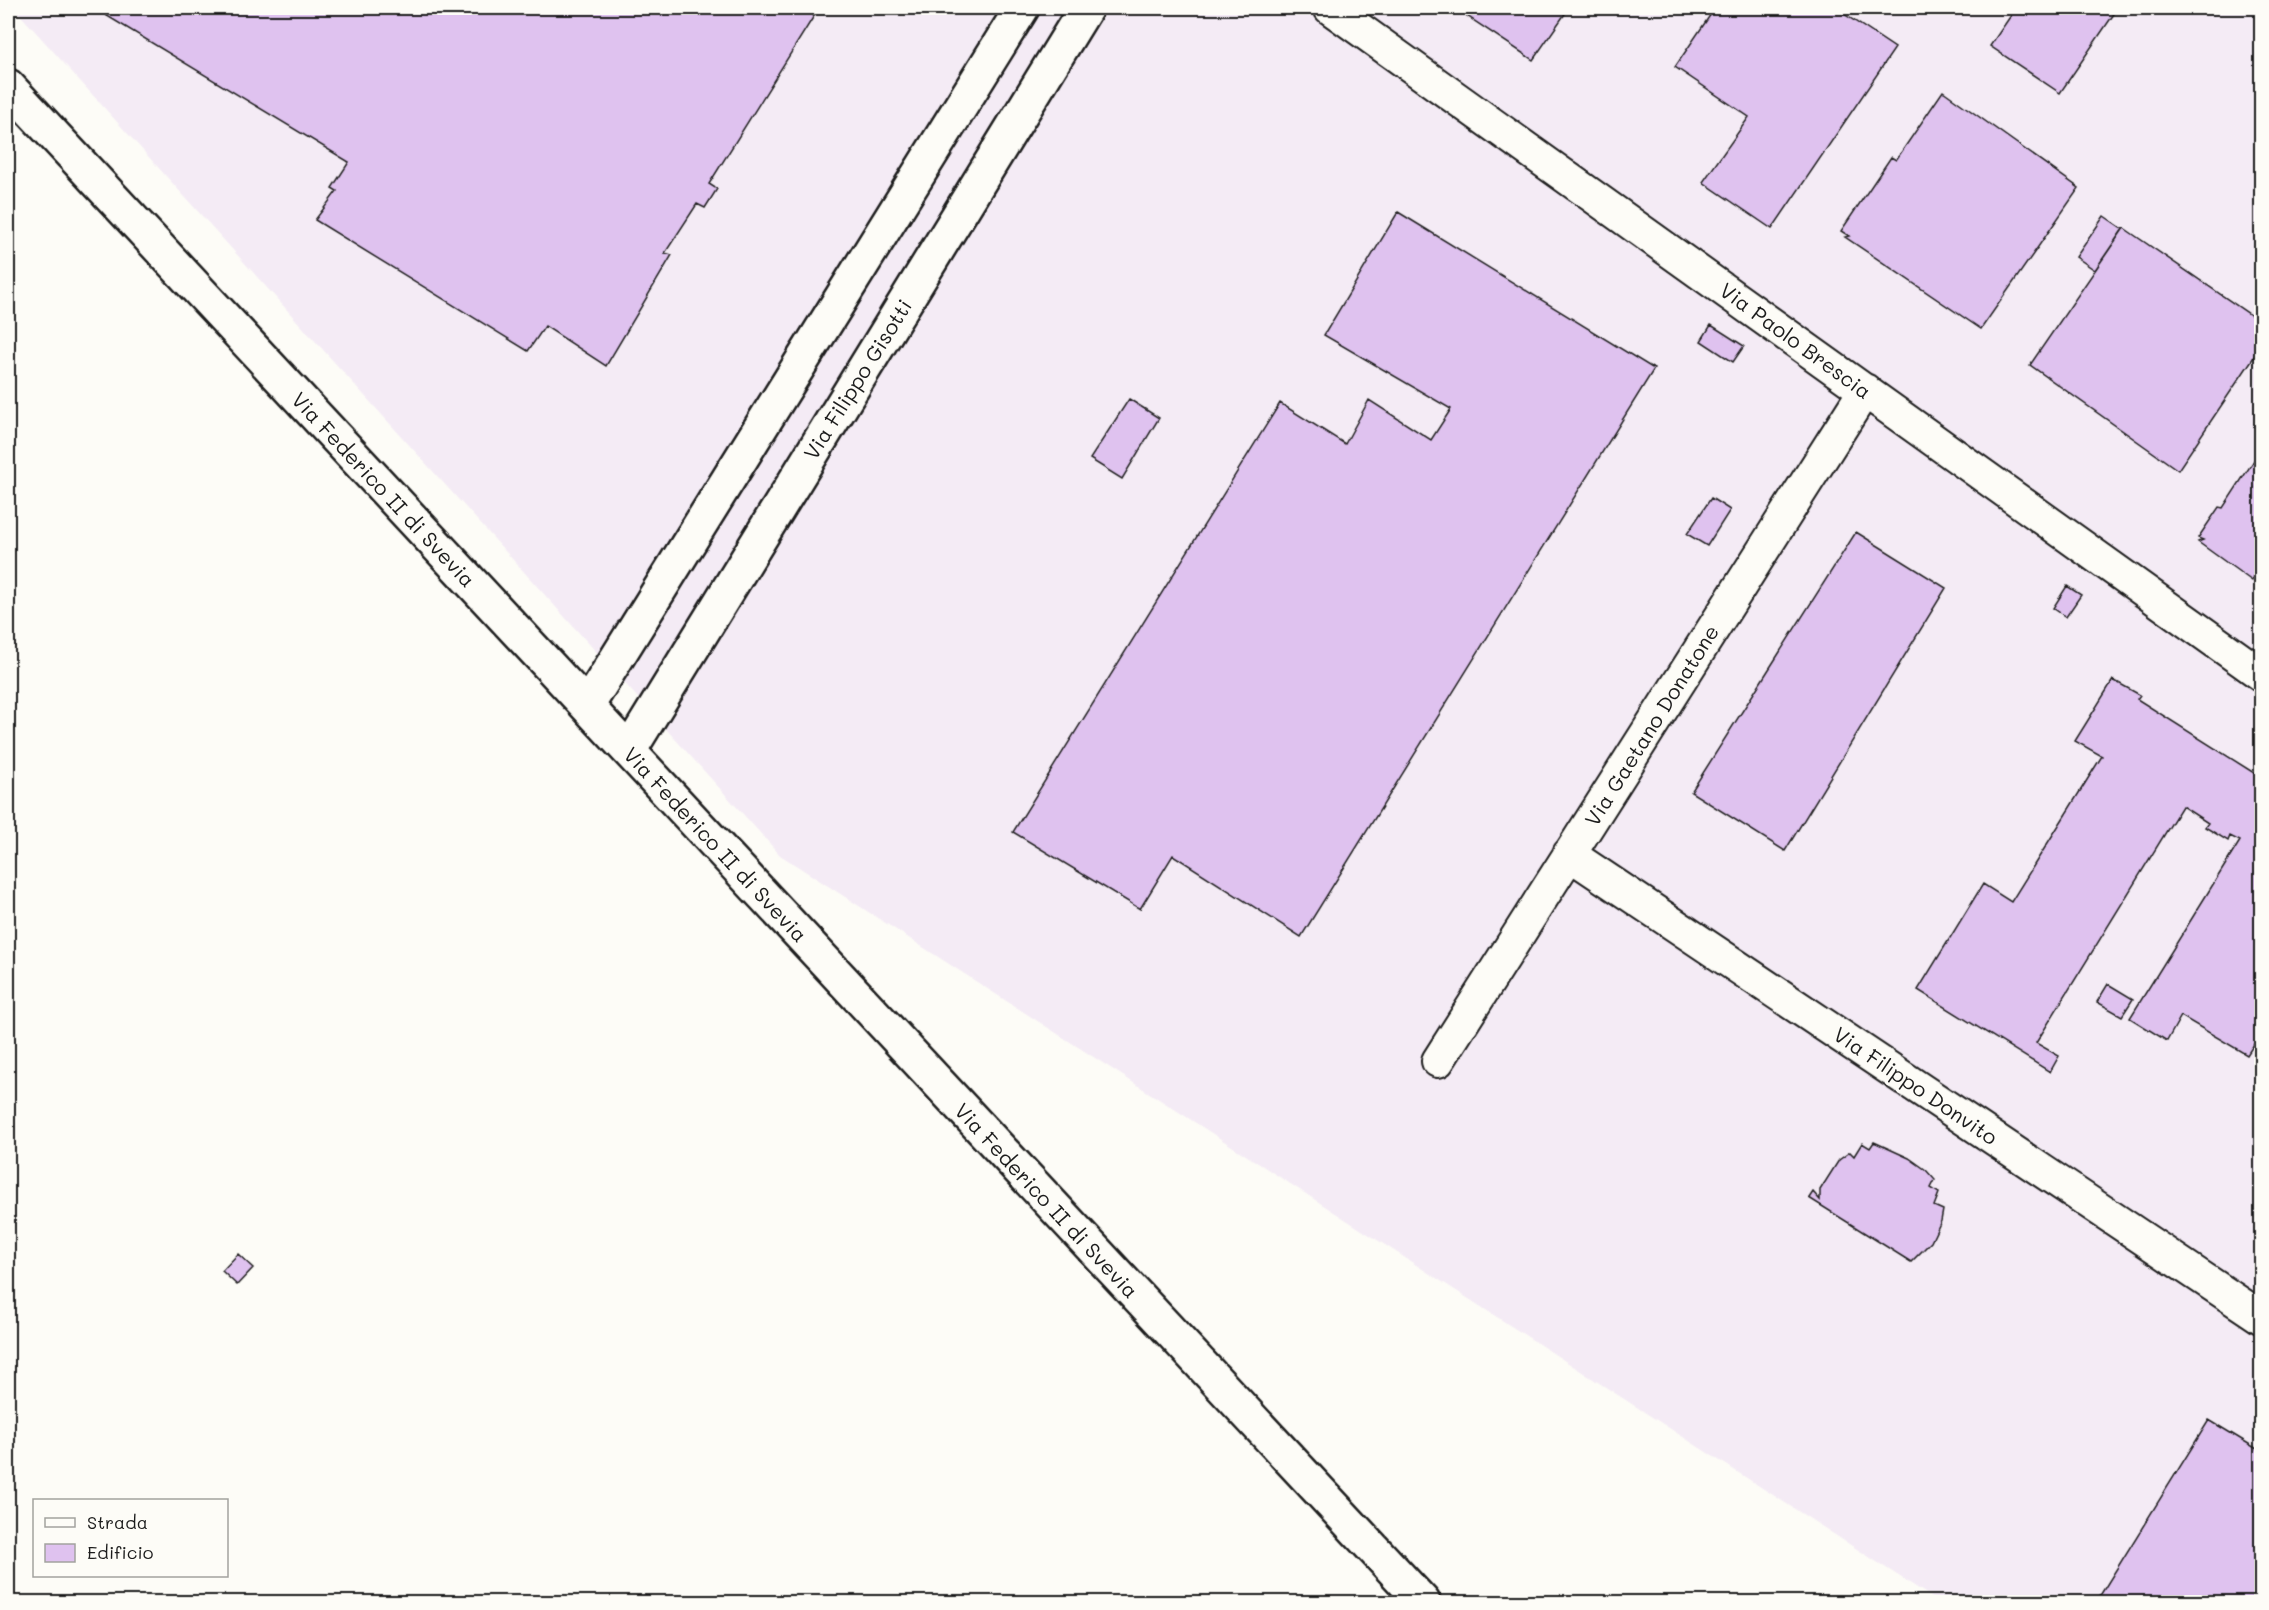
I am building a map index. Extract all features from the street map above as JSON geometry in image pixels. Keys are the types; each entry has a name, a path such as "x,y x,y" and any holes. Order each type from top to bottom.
{"main road":[{"path":"587,706 1022,8"},
{"name":"Via Filippo Gisotti","path":"628,751 1086,8"},
{"name":"Via Federico II di Svevia","path":"8,86 1423,1602"}],"street":[{"name":"Via Paolo Brescia","path":"1330,8 2262,675"},
{"name":"Via Gaetano Donatone","path":"1438,1061 1865,390"},
{"name":"Via Filippo Donvito","path":"1569,854 2262,1318"}],"shaded area":[{"path":"14,8 2261,8 2261,1602 1939,1602 780,855"}],"building":[{"path":"94,8 819,8 709,184 717,189 705,208 697,204 665,253 672,255 606,366 545,326 528,351 315,220 337,191 332,188 349,162"},
{"path":"1455,8 1569,8 1533,60"},
{"path":"1594,8 1606,8 1602,13"},
{"path":"1715,8 1835,8 1895,48 1772,229 1703,182 1749,117 1675,67"},
{"path":"2016,8 2118,8 2060,93 1990,46"},
{"path":"1943,91 2079,188 1981,329 1845,237 1849,236 1841,231 1891,157 1896,160"},
{"path":"1398,212 1654,369 1301,937 1173,855 1140,909 1013,832 1280,403 1345,444 1369,400 1431,440 1451,409 1324,335"},
{"path":"2104,216 2123,229 2095,270 2076,257"},
{"path":"2124,228 2262,323 2262,345 2178,470 2030,365"},
{"path":"1711,325 1744,346 1733,362 1701,341"},
{"path":"1129,399 1159,418 1122,479 1090,459"},
{"path":"2262,448 2262,580 2255,575 2252,581 2198,542 2203,540 2198,538 2219,507 2223,508"},
{"path":"1711,498 1730,510 1707,546 1687,534"},
{"path":"1856,532 1946,588 1785,851 1691,792"},
{"path":"2067,586 2081,595 2066,617 2053,608"},
{"path":"2113,680 2140,695 2137,699 2262,778 2262,1032 2247,1055 2181,1016 2167,1041 2130,1018 2240,841 2230,836 2228,841 2205,827 2208,823 2182,806 2036,1043 2059,1056 2050,1072 1918,990 1983,884 2011,902 2102,756 2075,741"},
{"path":"2108,984 2133,999 2122,1016 2097,1002"},
{"path":"1874,1142 1909,1158 1926,1170 1935,1180 1931,1188 1939,1193 1934,1206 1943,1210 1941,1221 1931,1242 1911,1262 1809,1198 1813,1192 1820,1200 1820,1190 1839,1160 1850,1152 1854,1156 1862,1143 1870,1148"},
{"path":"238,1254 253,1268 237,1285 222,1271"},
{"path":"2209,1420 2262,1452 2262,1602 2096,1602"}]}
